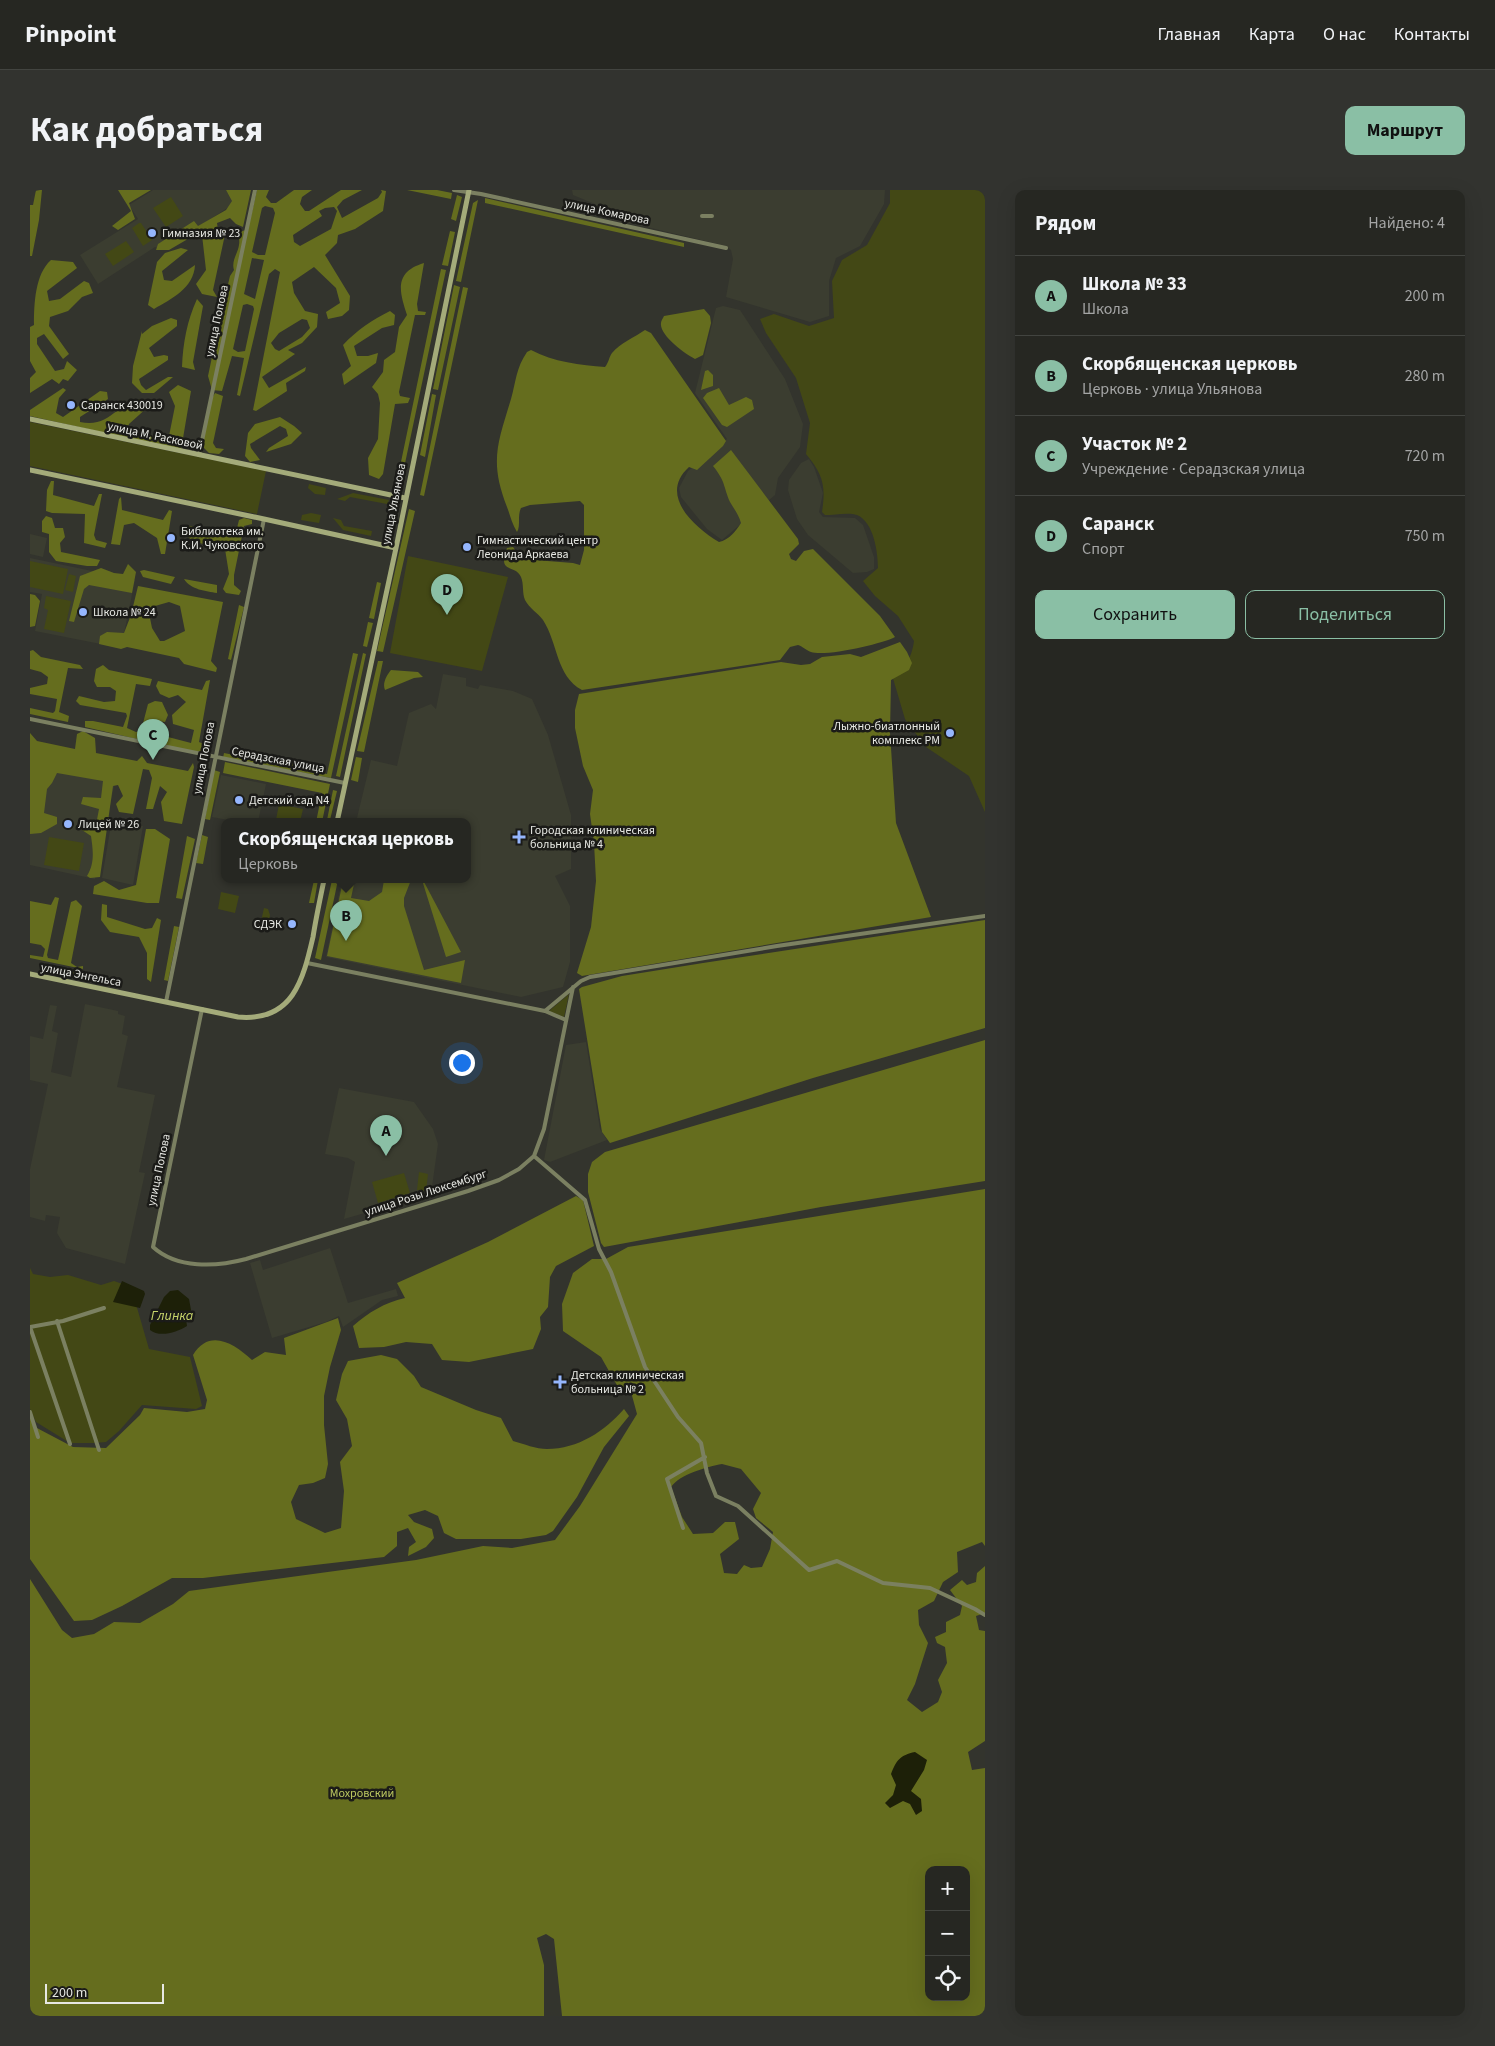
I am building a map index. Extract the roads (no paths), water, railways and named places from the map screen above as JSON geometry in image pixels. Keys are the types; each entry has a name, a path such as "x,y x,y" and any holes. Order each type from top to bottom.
{"main road":[{"name":"улица Ульянова","path":"337,818 396,548 469,191"},
{"name":"улица М. Расковой","path":"30,419 405,498"},
{"path":"30,470 396,548"},
{"path":"166,1002 248,1018 273,1012 291,999 298,989 307,963 323,883"},
{"name":"улица Энгельса","path":"30,974 166,1002"}],"street":[{"name":"улица Попова","path":"199,456 255,190"},
{"name":"улица Комарова","path":"454,190 469,191 726,248"},
{"path":"702,216 712,216"},
{"name":"улица Попова","path":"166,1002 214,757 264,519"},
{"name":"Серадзская улица","path":"30,719 345,783"},
{"path":"545,1011 573,987 590,977 985,916"},
{"path":"307,963 545,1011 566,1020"},
{"path":"573,987 544,1129 534,1156 585,1200 599,1249 611,1272 645,1367 678,1417 701,1443 707,1473 716,1496 738,1506 810,1570 837,1561 882,1583 930,1588 985,1615"},
{"name":"улица Попова","path":"153,1247 202,1009"},
{"name":"улица Розы Люксембург","path":"153,1247 164,1257 184,1262 225,1264 468,1191 499,1180 518,1169 534,1156"},
{"path":"70,1444 30,1327 63,1321 104,1308"},
{"path":"57,1321 99,1450"},
{"path":"30,1412 38,1438"},
{"path":"683,1528 667,1479 705,1457"}],"water":[{"path":"122,1281 144,1291 145,1294 140,1308 113,1302"},
{"name":"Глинка","path":"178,1290 189,1299 191,1310 186,1319 187,1326 174,1332 163,1334 150,1330 150,1325 164,1297 170,1291"},
{"path":"915,1752 927,1760 924,1770 911,1791 921,1799 922,1811 916,1815 910,1804 903,1801 890,1808 885,1803 893,1795 896,1785 891,1774 899,1759"}],"place":[{"name":"Гимназия № 23","path":"152,233"},
{"name":"Саранск 430019","path":"71,405"},
{"name":"Библиотека им. К.И. Чуковского","path":"171,538"},
{"name":"Гимнастический центр Леонида Аркаева","path":"467,547"},
{"name":"Школа № 24","path":"83,612"},
{"name":"Саранск","path":"447,615"},
{"name":"Лыжно-биатлонный комплекс РМ","path":"950,733"},
{"name":"Участок № 2","path":"153,760"},
{"name":"Детский сад N4","path":"239,800"},
{"name":"Лицей № 26","path":"68,824"},
{"name":"Городская клиническая больница № 4","path":"519,837"},
{"name":"СДЭК","path":"292,924"},
{"name":"Скорбященская церковь","path":"346,941"},
{"name":"Школа № 33","path":"386,1156"},
{"name":"Детская клиническая больница № 2","path":"560,1382"}],"park label":[{"name":"Мохровский","path":"362,1793"}]}
